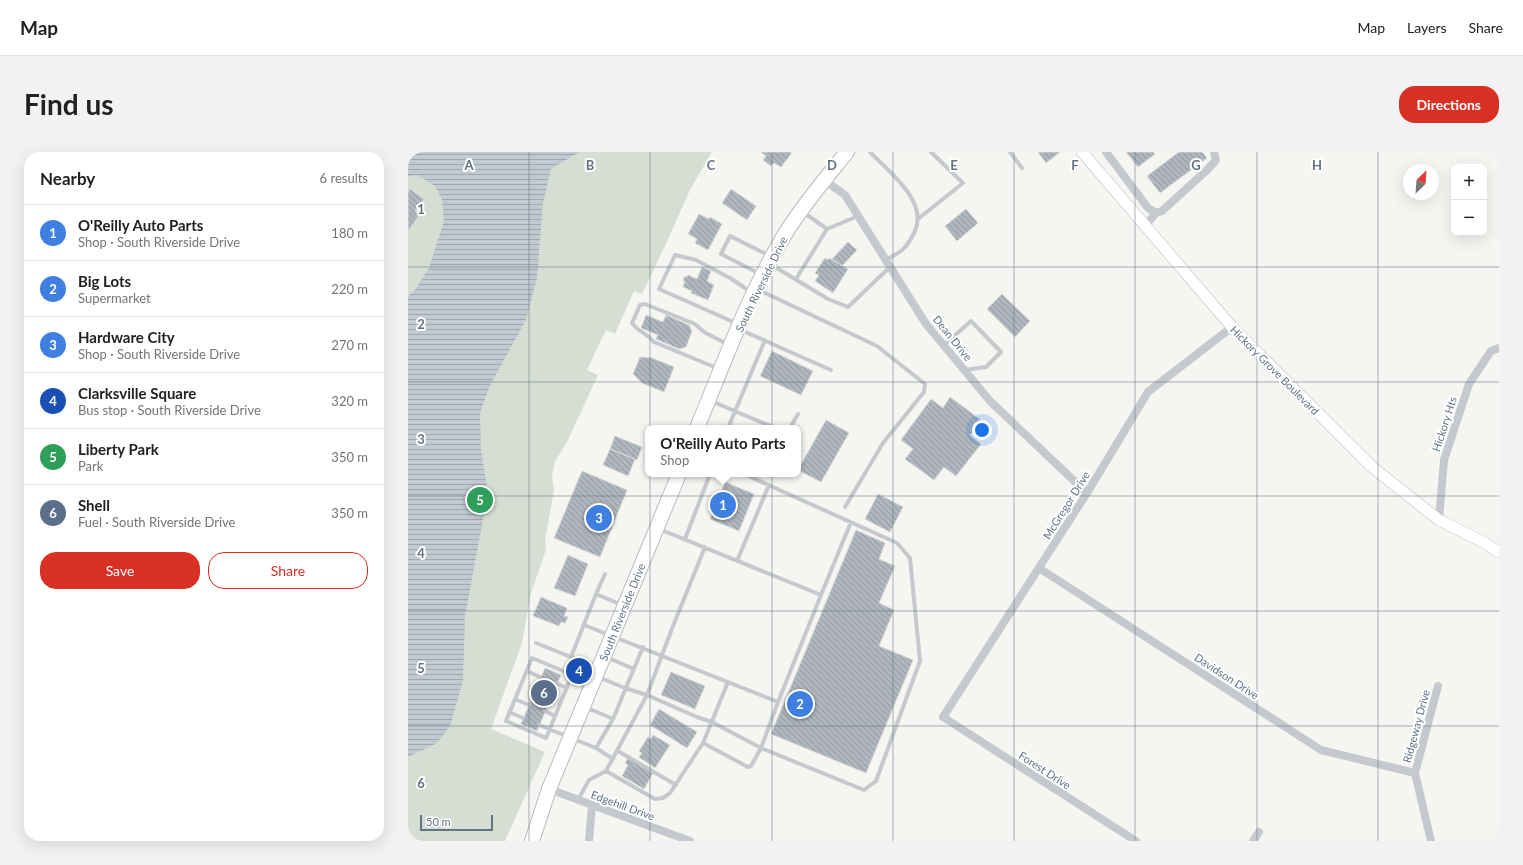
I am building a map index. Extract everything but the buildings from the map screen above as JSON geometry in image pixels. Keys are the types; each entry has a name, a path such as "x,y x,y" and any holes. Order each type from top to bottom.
{"highway":[{"name":"South Riverside Drive","path":"699,425 739,327 785,234 824,180 847,152"},
{"name":"South Riverside Drive","path":"530,839 570,737 678,477"}],"street":[{"name":"Hickory Grove Boulevard","path":"1082,152 1232,327 1372,467 1439,520 1483,542 1499,552"},
{"path":"1106,152 1148,208 1156,214"},
{"path":"1145,226 1156,214 1162,211 1208,170 1216,160 1214,152"},
{"name":"Dean Drive","path":"824,180 845,195 926,324 964,370 990,401 1087,494"},
{"name":"McGregor Drive","path":"943,717 1087,494 1148,392 1232,327"},
{"name":"Hickory Hts","path":"1439,520 1444,460 1469,384 1491,351 1499,348"},
{"name":"Davidson Drive","path":"1039,568 1321,750 1415,773"},
{"name":"Ridgeway Drive","path":"1431,841 1415,773 1438,686"},
{"name":"Forest Drive","path":"943,717 1136,841"},
{"name":"Edgehill Drive","path":"549,789 690,841"},
{"path":"589,841 592,806"},
{"path":"1253,841 1259,832"}],"lane":[{"path":"768,266 730,236 721,254 768,266 796,279 828,299 848,308 888,263 906,248 917,228 918,220 916,204 908,192 870,152"},
{"path":"918,220 963,183 931,152"},
{"path":"1010,152 1022,168"},
{"path":"802,211 827,229"},
{"path":"796,279 827,229 858,216"},
{"path":"831,370 659,289 675,255 696,260 755,292 876,346 925,384 924,392 884,443 845,507"},
{"path":"721,370 654,342 650,336 634,327 632,323 640,305 645,304 695,324 704,332 731,346"},
{"path":"944,345 971,321 1001,352 986,367 964,370"},
{"path":"729,425 765,340"},
{"path":"709,400 768,425"},
{"path":"792,425 798,414"},
{"path":"685,539 709,477"},
{"path":"536,642 571,657 625,688 647,695 712,722 761,748 864,790 876,781 920,661 910,558 897,543 751,477"},
{"path":"737,561 769,485"},
{"path":"703,743 748,767 751,766 761,748 778,702 851,522"},
{"path":"656,528 821,595"},
{"path":"578,800 589,780 606,771 647,695 705,548"},
{"path":"571,657 605,574"},
{"path":"596,594 624,605"},
{"path":"584,625 643,647 778,702"},
{"path":"596,748 613,719 643,647"},
{"path":"572,675 546,738 506,721 532,658 572,675 597,671 634,669"},
{"path":"527,671 540,677"},
{"path":"606,771 655,799 664,798 670,794 703,743 728,682"},
{"path":"556,684 567,688"},
{"path":"515,699 529,705"},
{"path":"583,706 613,719"},
{"path":"509,712 523,718"},
{"path":"545,712 556,716"},
{"path":"539,725 596,748 613,759"},
{"path":"618,751 676,785"}],"shaded area":[{"path":"408,152 580,152 551,169 543,203 537,278 526,320 490,385 480,413 481,450 488,493 465,616 463,681 450,726 437,743 408,757 408,296 415,290 429,268 444,221 442,200 435,186 417,175 408,177"},
{"path":"580,152 712,152 690,190 642,294 634,291 615,334 606,330 587,370 598,375 567,442 555,461 552,476 554,490 545,541 546,550 531,593 522,643 491,729 545,752 505,841 408,841 408,177 417,175 551,169"}],"place":[{"name":"Liberty Park","path":"480,500"},
{"name":"O'Reilly Auto Parts","path":"723,505"},
{"name":"Hardware City","path":"599,518"},
{"name":"Clarksville Square","path":"579,671"},
{"name":"Shell","path":"544,693"},
{"name":"Big Lots","path":"800,704"}]}
